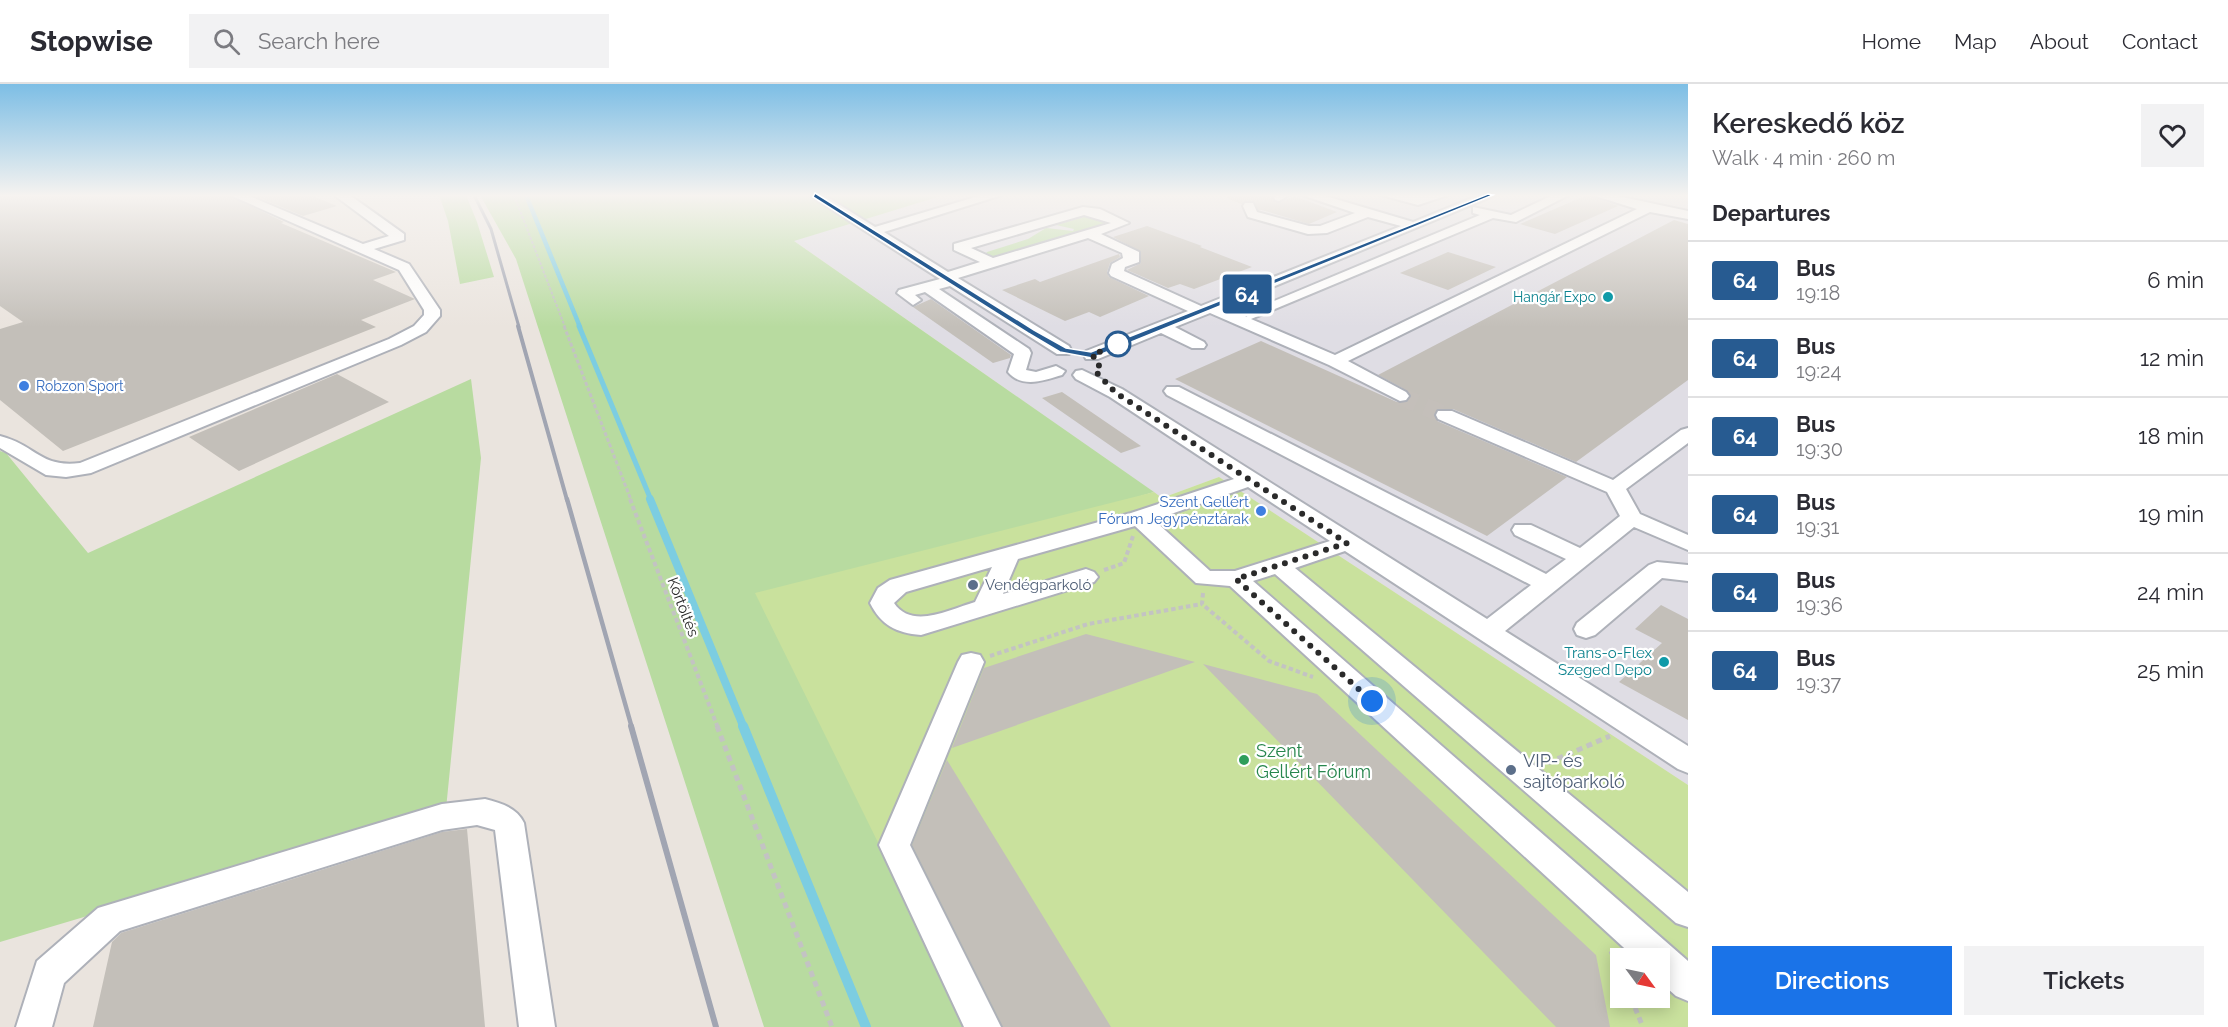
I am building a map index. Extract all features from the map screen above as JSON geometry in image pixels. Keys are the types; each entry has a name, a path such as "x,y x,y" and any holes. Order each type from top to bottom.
{"street":[{"path":"0,442 17,448 46,471 63,472 84,469 373,351 420,329 432,316 432,310 404,267 339,239"},
{"path":"362,249 393,239"},
{"path":"887,239 1031,331 1058,351 1089,367 1116,393 1688,761"},
{"path":"986,239 959,247 992,263"},
{"path":"913,300 904,293 992,263 1073,239"},
{"path":"1102,239 1132,252 1126,255 1134,259 1119,264 1116,273 1335,362 1400,396"},
{"path":"927,287 1023,353 1017,372 1024,376 1036,377 1056,371 1089,367 1162,327 1383,239 1410,248"},
{"path":"1253,315 1432,239"},
{"path":"1335,362 1585,239"},
{"path":"1301,272 1328,282"},
{"path":"956,328 977,322"},
{"path":"1162,327 1198,345"},
{"path":"1056,371 1046,361 1058,351"},
{"path":"1173,391 1546,583"},
{"path":"1445,415 1615,488 1632,518 1688,543"},
{"path":"1615,488 1688,434"},
{"path":"1086,577 921,626 903,625 887,615 882,603 886,594 898,586 1138,518 1250,480"},
{"path":"1138,518 1204,578 1236,579 1347,543"},
{"path":"1486,633 1517,610 1546,583 1632,518"},
{"path":"1523,530 1581,557"},
{"path":"986,606 1008,555"},
{"path":"1279,566 1688,912"},
{"path":"1586,629 1657,570 1688,573"},
{"path":"1236,579 1688,984"},
{"path":"971,662 894,845 984,1027"},
{"path":"34,1027 49,973 110,919 442,817 481,811 496,812 510,823 537,1027"}],"path":[{"name":"Körtöltés","path":"531,239 832,1027"},
{"path":"1086,577 1124,562 1138,518"},
{"path":"971,662 1088,624 1202,604"},
{"path":"1635,1008 1643,1027"}],"shaded area":[{"path":"1688,239 1688,785 1219,477 1162,498 793,240"}],"green space":[{"path":"451,239 482,239 494,277 460,284"},
{"path":"505,239 800,239 794,241 1154,492 1134,498 969,1027 764,1027 516,259"},
{"path":"1028,239 1058,239 995,258 985,255 987,252"},
{"path":"471,379 481,458 446,809 0,942 0,451 6,453 88,553"},
{"name":"Szent Gellért Fórum","path":"1219,477 1688,785 1688,1027 969,1027 755,593 1154,492 1162,498"}],"building":[{"path":"0,239 319,239 396,272 373,280 415,299 361,320 376,327 63,451 0,400 0,329 23,322 0,306"},
{"path":"1117,239 1183,239 1252,267 1194,289 1180,284 1168,288 1127,270 1141,263 1141,252"},
{"path":"1638,239 1688,239 1688,380 1576,462 1453,409 1436,410 1434,416 1437,421 1567,477 1487,536 1175,379 1261,341 1399,403 1406,402 1411,396 1408,391 1378,375"},
{"path":"1448,252 1496,267 1448,290 1400,273"},
{"path":"1119,254 1120,257 1110,263 1107,272 1109,277 1149,296 1100,317 1089,312 1065,321 1002,290 1035,279 1040,282"},
{"path":"931,299 1011,355 1010,358 993,363 913,307"},
{"path":"337,374 389,402 239,471 189,437"},
{"path":"1062,392 1141,446 1121,453 1042,398"},
{"name":"Trans-o-Flex Szeged Depo","path":"1661,605 1688,619 1688,720 1619,682 1662,643 1635,629"},
{"path":"1086,634 1195,662 952,748 984,668"},
{"path":"1203,664 1317,694 1596,955 1610,1027 1556,1027"},
{"path":"947,760 1111,1027 1003,1027 912,845"},
{"path":"467,829 485,1027 93,1027 112,942 121,933 442,832"}],"waterway":[{"path":"544,239 580,327"},
{"path":"579,326 651,500"},
{"path":"650,499 744,728"},
{"path":"743,726 866,1027"}],"tunnel":[{"path":"1400,396 1445,415"}],"railway":[{"path":"494,239 519,327"},
{"path":"518,326 567,500"},
{"path":"567,499 632,728"},
{"path":"631,726 716,1027"}],"bus line":[{"name":"64","path":"886,239 1063,350 1092,355 1382,239"}],"place":[{"name":"Hangár Expo","path":"1608,297"},
{"name":"Robzon Sport","path":"24,386"},
{"name":"Szent Gellért Fórum Jegypénztárak","path":"1261,511"},
{"name":"Vendégparkoló","path":"973,585"},
{"name":"Trans-o-Flex Szeged Depo","path":"1664,662"},
{"name":"Szent Gellért Fórum","path":"1244,760"},
{"name":"VIP- és sajtóparkoló","path":"1511,770"}],"route":[{"path":"1118,344 1124,342 1092,355 1098,361 1099,366 1095,371 1116,393 1347,543 1236,579 1372,701"}]}
